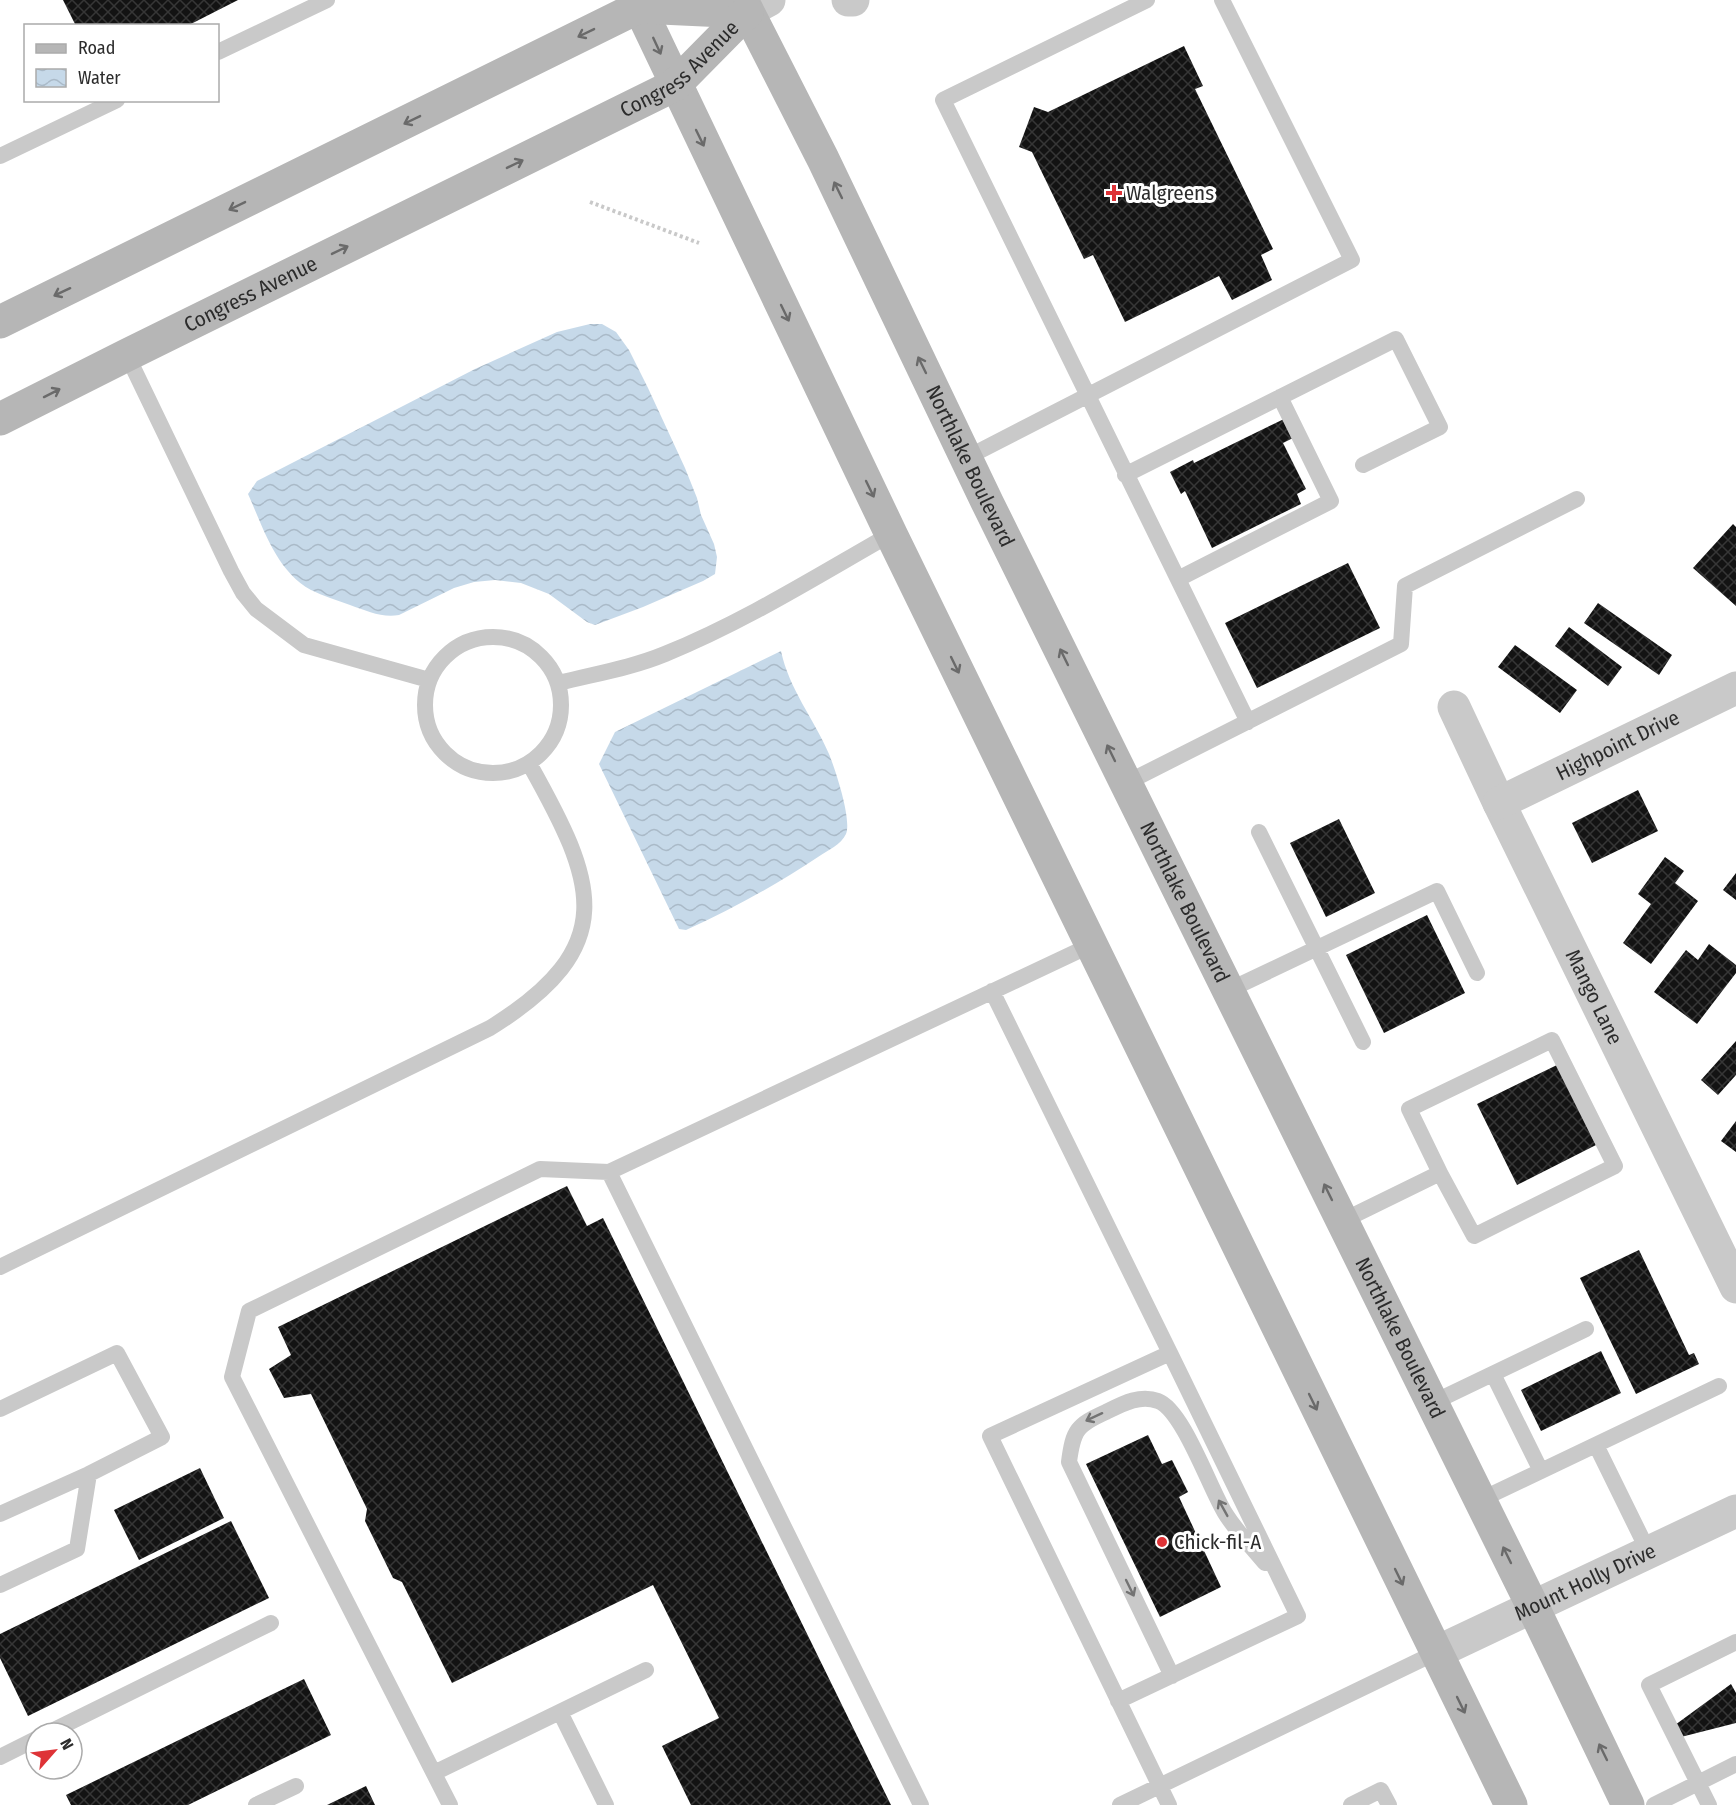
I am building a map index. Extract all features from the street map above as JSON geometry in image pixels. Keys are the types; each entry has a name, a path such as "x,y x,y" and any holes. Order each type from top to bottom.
{"main road":[{"name":"Congress Avenue","path":"0,322 637,3 753,4"},
{"path":"637,3 891,534 1511,1805"},
{"name":"Congress Avenue","path":"0,419 675,85 753,4"},
{"name":"Northlake Boulevard","path":"753,4 823,159 966,458 1533,1607 1628,1805"}],"street":[{"path":"848,0 853,0"},
{"name":"Highpoint Drive","path":"1499,803 1736,688"},
{"name":"Mango Lane","path":"1455,707 1499,803 1736,1287"},
{"name":"Mount Holly Drive","path":"1435,1653 1736,1511"}],"lane":[{"path":"219,52 327,0"},
{"path":"1147,0 943,100 1248,722"},
{"path":"966,458 1352,260 1222,0"},
{"path":"0,156 113,102"},
{"path":"1125,475 1396,339 1440,427 1363,465"},
{"path":"127,355 231,571 243,593 256,609 304,645 429,680"},
{"path":"1178,579 1331,501 1280,397"},
{"path":"1126,783 1401,644 1404,586 1577,500"},
{"path":"559,683 629,666 663,655 701,638 791,591 891,534"},
{"path":"486,637 517,640 542,657 559,683 562,714 552,743 530,765 501,774 470,771 445,754 428,728 425,697 429,680 435,668 457,646 486,637"},
{"path":"0,1267 490,1028 538,994 563,968 576,947 583,930 585,910 583,885 573,851 550,800 530,765"},
{"path":"1259,832 1363,1042"},
{"path":"1228,990 1437,891 1477,973"},
{"path":"450,1805 232,1377 249,1311 540,1169 609,1172 1091,945"},
{"path":"992,991 1298,1616 1118,1701"},
{"path":"1552,1040 1616,1166 1474,1236 1440,1173 1409,1109 1552,1040"},
{"path":"609,1172 921,1805"},
{"path":"1342,1221 1440,1173"},
{"path":"1432,1403 1586,1329"},
{"path":"0,1409 117,1353 162,1437 89,1474 0,1514"},
{"path":"1169,1805 990,1436 1170,1353"},
{"path":"1493,1374 1541,1471"},
{"path":"1480,1500 1719,1386"},
{"path":"1172,1676 1069,1462 1072,1440 1083,1422 1121,1404 1142,1398 1160,1401 1176,1416 1225,1514 1284,1588"},
{"path":"1596,1445 1649,1552"},
{"path":"0,1585 77,1549 89,1474"},
{"path":"72,1721 271,1623"},
{"path":"1709,1805 1649,1685 1736,1642"},
{"path":"1120,1805 1435,1653"},
{"path":"434,1773 646,1670"},
{"path":"560,1712 606,1805"},
{"path":"0,1757 24,1745"},
{"path":"1654,1805 1736,1764"},
{"path":"256,1805 296,1786"},
{"path":"1351,1805 1381,1790 1389,1805"}],"path":[{"path":"590,202 699,243"}],"water":[{"path":"590,324 602,324 616,332 629,350 648,388 685,468 701,515 714,544 717,557 715,574 643,607 595,625 587,622 549,594 521,583 495,580 474,582 454,588 399,615 387,616 368,612 311,590 288,572 265,534 248,494 257,481 475,369 557,332"},
{"path":"781,651 802,704 832,761 845,806 846,834 834,847 770,887 686,930 679,929 599,764 615,732"}],"building":[{"path":"63,0 238,0 191,24 75,24"},
{"path":"1184,46 1203,86 1195,89 1273,249 1261,255 1272,280 1232,300 1219,276 1125,322 1093,255 1084,259 1032,152 1019,147 1034,107 1048,112"},
{"path":"1284,419 1293,438 1283,443 1306,489 1297,494 1301,504 1212,548 1185,491 1181,494 1170,472 1193,460 1194,463"},
{"path":"1733,524 1736,527 1736,606 1693,568"},
{"path":"1348,563 1380,628 1257,688 1225,623"},
{"path":"1598,603 1672,655 1659,675 1584,623"},
{"path":"1569,627 1622,667 1608,686 1555,646"},
{"path":"1515,645 1577,690 1560,713 1498,667"},
{"path":"1638,790 1658,831 1592,863 1572,823"},
{"path":"1339,819 1375,893 1326,917 1290,843"},
{"path":"1665,857 1684,871 1675,883 1698,901 1651,964 1623,943 1651,904 1638,894"},
{"path":"1736,873 1736,900 1723,890"},
{"path":"1427,915 1465,993 1384,1033 1346,955"},
{"path":"1709,944 1736,965 1736,973 1697,1024 1654,992 1686,950 1698,960"},
{"path":"1736,1041 1736,1075 1718,1095 1701,1080"},
{"path":"1557,1065 1596,1145 1517,1185 1477,1104"},
{"path":"1736,1121 1736,1152 1721,1141"},
{"path":"567,1186 587,1226 603,1218 891,1805 691,1805 662,1746 719,1718 653,1585 452,1683 402,1582 393,1578 365,1521 367,1509 311,1394 284,1398 269,1369 291,1355 278,1327"},
{"path":"1639,1250 1689,1355 1694,1353 1699,1364 1636,1394 1580,1278"},
{"path":"1601,1351 1621,1393 1541,1431 1521,1390"},
{"name":"Chick-fil-A","path":"1148,1435 1162,1464 1172,1460 1188,1492 1179,1497 1221,1587 1160,1617 1086,1464"},
{"path":"200,1468 224,1518 139,1560 114,1510"},
{"path":"231,1521 269,1598 28,1716 0,1658 0,1634"},
{"path":"304,1679 331,1735 188,1805 71,1805 66,1795"},
{"path":"1731,1684 1736,1693 1736,1723 1681,1737 1675,1725"},
{"path":"366,1786 375,1805 327,1805"}],"place":[{"name":"Walgreens","path":"1114,193"},
{"name":"Chick-fil-A","path":"1162,1542"}]}
